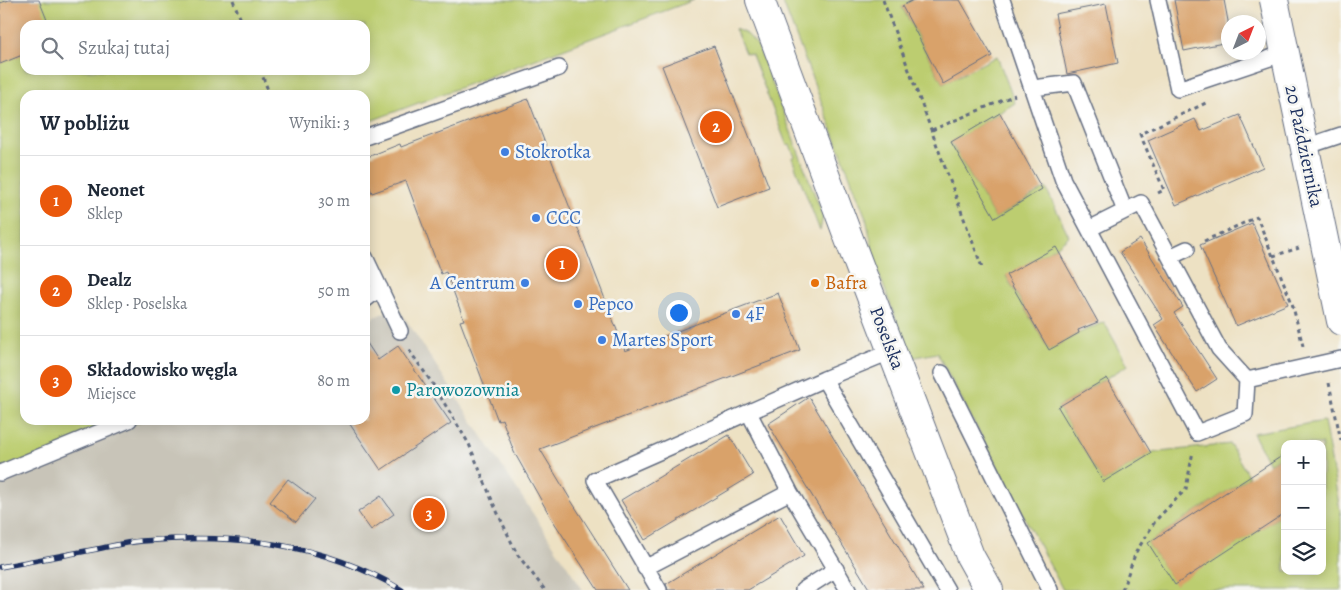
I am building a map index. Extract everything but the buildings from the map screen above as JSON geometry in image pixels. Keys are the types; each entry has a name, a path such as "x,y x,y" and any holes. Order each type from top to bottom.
{"street":[{"name":"Poselska","path":"760,0 970,556 989,590"},
{"name":"20 Października","path":"1274,0 1341,321"}],"lane":[{"path":"1002,0 1063,180 1197,433 1245,414 1248,380 1219,349 1141,203 1089,229"},
{"path":"1158,0 1178,89 1285,53"},
{"path":"370,135 559,68"},
{"path":"1033,88 1074,83 1131,208"},
{"path":"1305,148 1341,135"},
{"path":"1170,257 1192,246"},
{"path":"370,267 400,331"},
{"path":"370,296 380,288"},
{"path":"659,590 594,480 892,351"},
{"path":"1248,380 1341,359"},
{"path":"942,373 1050,590"},
{"path":"824,379 947,590"},
{"path":"749,413 790,492 848,590"},
{"path":"0,473 117,425"},
{"path":"646,568 790,492"},
{"path":"803,590 836,569"}],"path":[{"path":"233,0 241,20"},
{"path":"883,0 983,270"},
{"path":"262,75 268,90"},
{"path":"932,130 1033,88"},
{"path":"1131,208 1164,190 1140,134 1211,101"},
{"path":"1192,246 1258,217 1292,303 1308,366"},
{"path":"1274,256 1301,248"},
{"path":"409,350 432,383 469,444 517,554 545,590"},
{"path":"1122,590 1136,552 1156,520 1186,489 1197,433"}],"shaded area":[{"path":"397,306 583,590 0,590 0,479 131,425 370,425 370,320"}],"green space":[{"path":"0,0 694,0 370,121 370,90 20,90 20,425 131,425 0,479"},
{"path":"782,0 913,0 902,7 943,84 997,56 1015,103 951,143 995,218 1046,188 1069,236 1056,247 1006,276 1049,350 1079,333 1104,322 1128,365 1058,407 1103,482 1151,453 1230,444 1249,477 1148,543 1175,584 1281,516 1281,575 1326,575 1326,440 1281,440 1281,456 1269,464 1253,433 1324,421 1341,516 1341,590 1063,590 937,353 911,358 877,269 866,218"},
{"path":"735,29 747,34 758,46 823,216 820,231 792,158 795,157 790,145 787,146 752,55 745,53"}],"railway":[{"path":"0,567 125,543 176,539 243,540 309,551 372,574 402,590"}],"place":[{"name":"Dealz","path":"716,127"},
{"name":"Stokrotka","path":"505,152"},
{"name":"CCC","path":"536,218"},
{"name":"Neonet","path":"562,264"},
{"name":"A Centrum","path":"525,283"},
{"name":"Bafra","path":"815,283"},
{"name":"Pepco","path":"578,304"},
{"name":"4F","path":"736,314"},
{"name":"Martes Sport","path":"602,340"},
{"name":"Parowozownia","path":"396,390"},
{"name":"Składowisko węgla","path":"429,514"}]}
